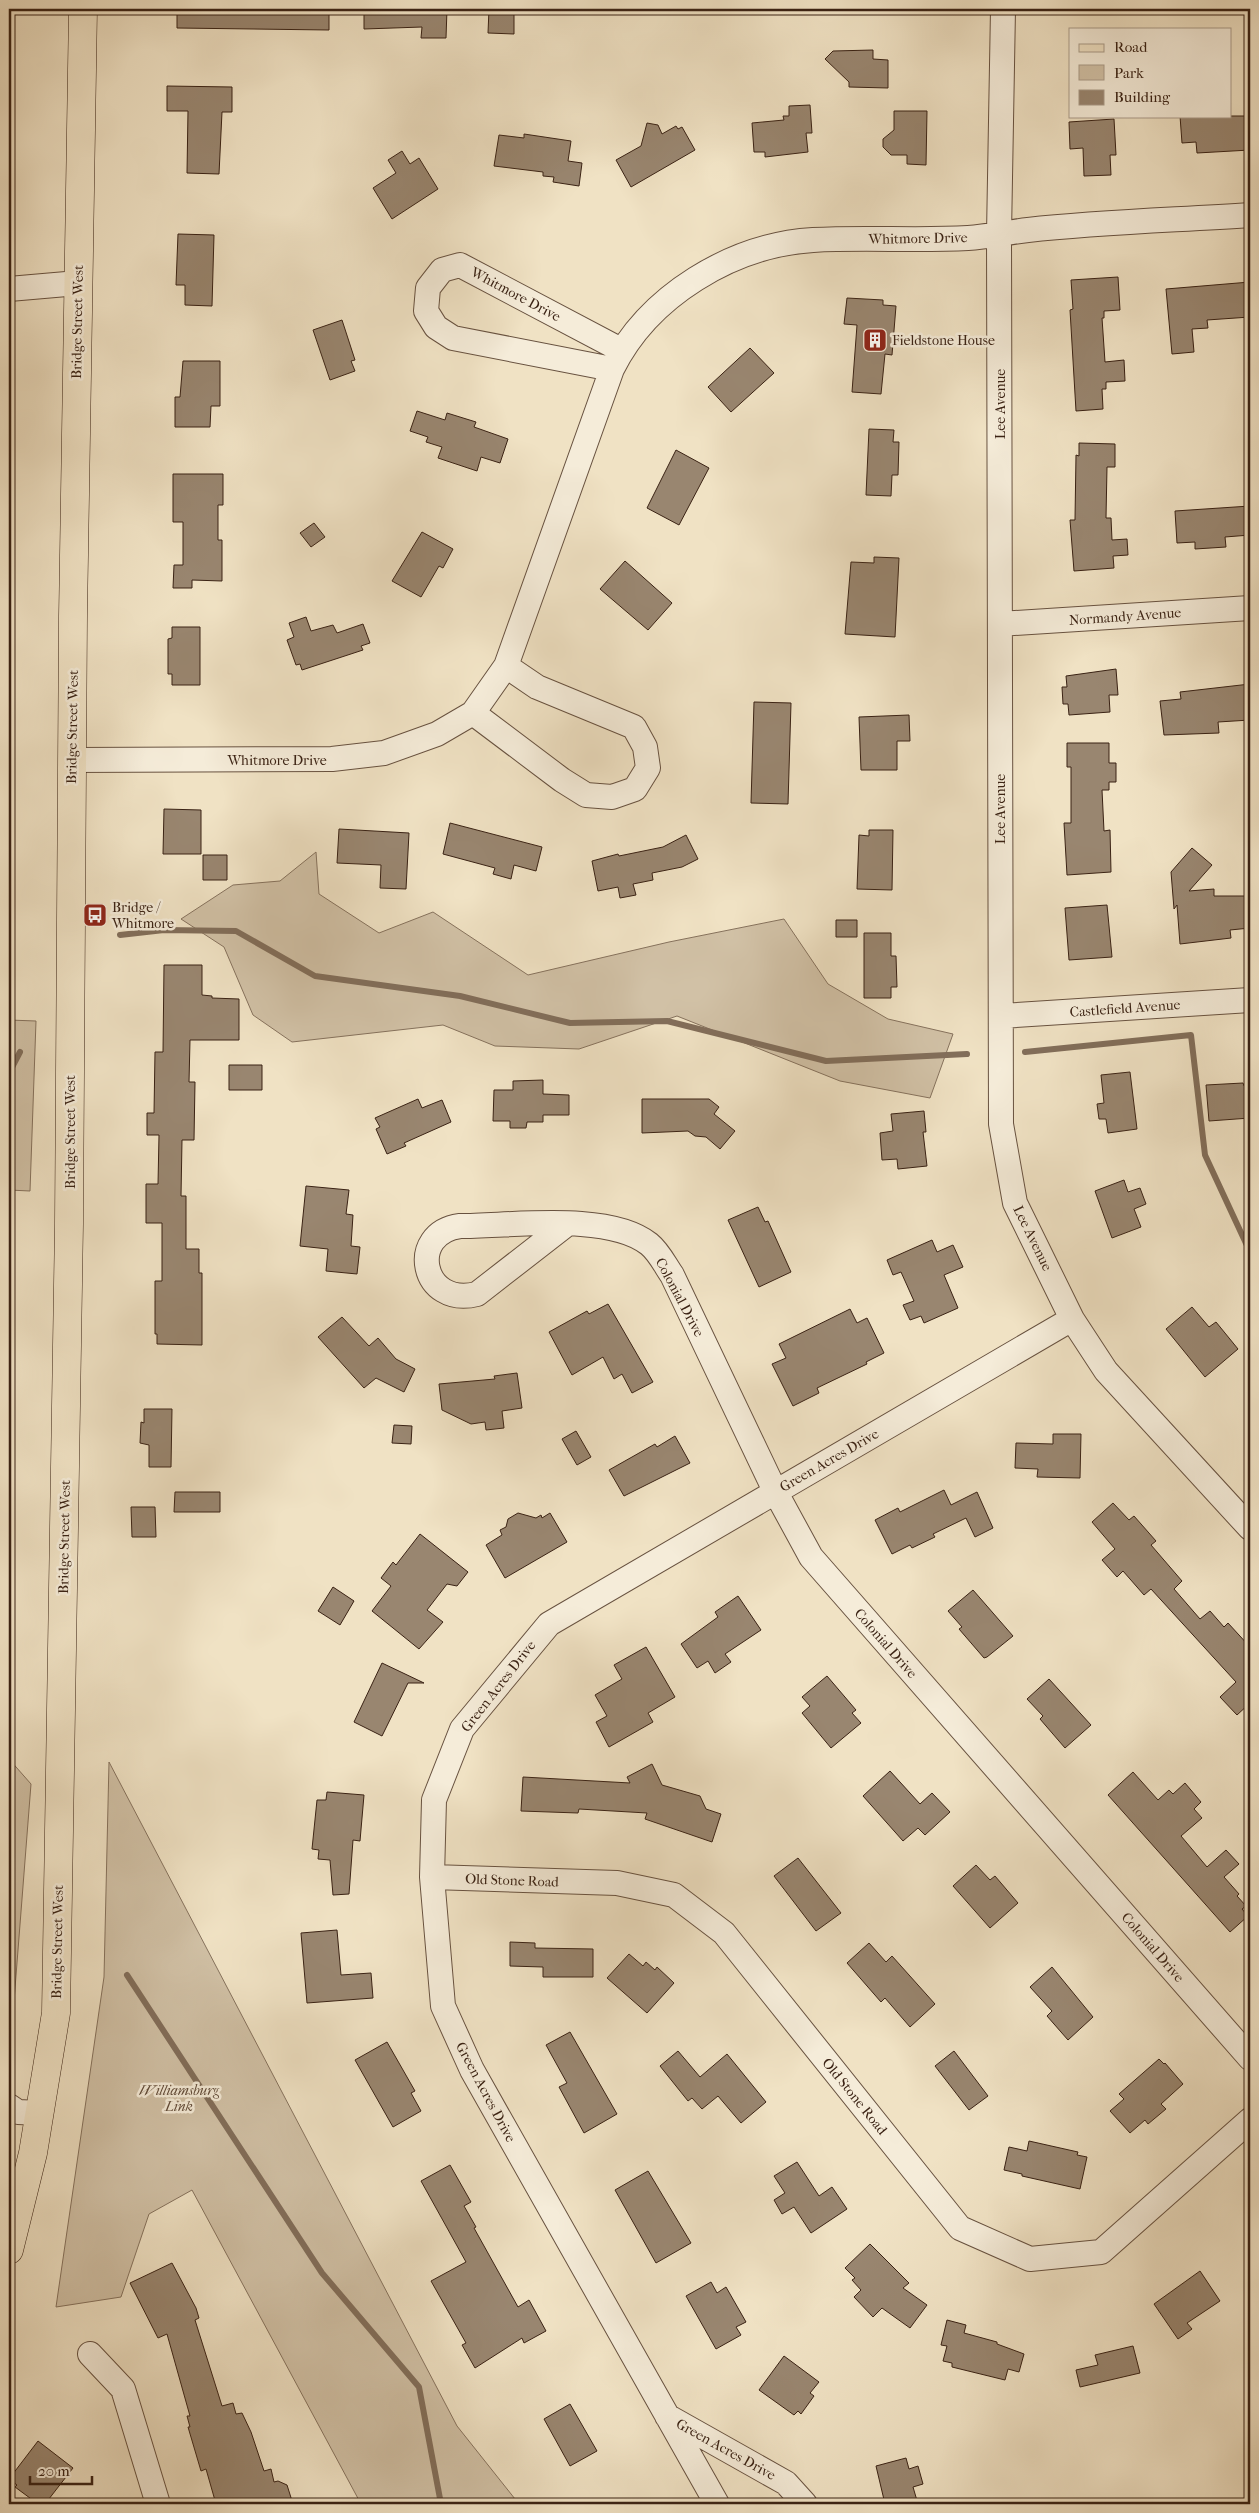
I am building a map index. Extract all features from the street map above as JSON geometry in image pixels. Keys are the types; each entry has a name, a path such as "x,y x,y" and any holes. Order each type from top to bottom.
{"main road":[{"name":"Bridge Street West","path":"9,2250 29,2170 19,2112 53,2036 56,1994 69,1244 72,760 83,9"}],"street":[{"name":"Lee Avenue","path":"1003,9 999,234 1001,1124 1015,1203 1072,1319 1106,1371 1250,1528"},
{"name":"Whitmore Drive","path":"72,760 332,760 384,754 437,734 473,713 506,666 616,359 665,300 708,272 752,252 811,240 968,238 1028,230 1250,215"},
{"name":"Whitmore Drive","path":"460,265 616,359 453,338 436,327 426,311 428,288 442,270 460,265"},
{"path":"9,289 78,283"},
{"name":"Normandy Avenue","path":"1000,624 1250,608"},
{"path":"473,713 562,780 586,795 612,798 635,789 648,768 645,747 634,727 537,687 506,666"},
{"name":"Castlefield Avenue","path":"1001,1016 1250,1000"},
{"name":"Colonial Drive","path":"567,1224 477,1294 465,1297 453,1296 437,1286 429,1274 427,1261 429,1248 436,1237 447,1229 460,1226 567,1224 618,1229 650,1244 672,1275 775,1491 811,1557 1250,2058"},
{"name":"Green Acres Drive","path":"717,2504 472,2070 443,2006 432,1878 434,1800 462,1729 549,1624 1072,1319"},
{"name":"Old Stone Road","path":"432,1878 617,1883 674,1895 724,1933 960,2228 1030,2259 1101,2252 1250,2120"},
{"path":"90,2354 123,2388 158,2504"},
{"name":"Green Acres Drive","path":"667,2416 786,2483 805,2504"}],"green space":[{"path":"316,852 319,894 379,933 433,912 528,975 669,942 784,919 828,984 888,1019 953,1034 930,1098 840,1081 677,1016 579,1049 495,1046 443,1025 292,1042 253,1015 224,947 181,919 233,885 280,881"},
{"path":"9,1020 36,1021 30,1191 9,1190"},
{"path":"9,1759 31,1784 9,2065"},
{"name":"Williamsburg Link","path":"109,1762 457,2426 519,2504 361,2504 192,2190 149,2214 121,2297 56,2307 104,1977"}],"building":[{"path":"177,9 329,9 329,30 177,28"},
{"path":"364,9 447,9 446,38 421,38 422,27 364,29"},
{"path":"489,9 514,9 514,34 488,33"},
{"path":"873,50 873,59 888,60 888,88 849,87 849,82 825,59 833,51"},
{"path":"167,86 232,87 232,112 222,112 219,174 187,173 188,111 167,111"},
{"path":"810,105 812,133 806,133 808,152 765,157 765,152 754,152 752,123 784,120 783,116 789,116 789,106"},
{"path":"894,111 927,111 926,165 907,164 907,155 891,155 883,147 883,139 894,130"},
{"path":"1250,116 1250,150 1197,153 1196,142 1182,143 1180,118"},
{"path":"1114,119 1116,155 1110,155 1111,175 1084,176 1083,148 1070,149 1069,122"},
{"path":"647,123 658,125 662,134 676,126 678,129 682,127 695,150 631,187 616,160 641,146"},
{"path":"524,134 571,141 568,161 582,163 579,186 553,182 554,177 543,176 543,172 494,166 499,135 524,138"},
{"path":"402,151 410,164 419,158 438,189 392,219 373,188 396,173 388,160"},
{"path":"178,234 214,235 212,306 185,305 185,285 176,285"},
{"path":"1118,277 1120,310 1104,311 1104,318 1102,318 1105,362 1124,360 1125,381 1106,382 1106,389 1102,389 1103,409 1076,411 1070,310 1073,309 1071,280"},
{"path":"1250,282 1250,317 1207,320 1208,328 1192,329 1194,352 1172,354 1166,289"},
{"name":"Fieldstone House","path":"847,298 883,300 883,305 896,306 892,355 885,354 881,394 852,392 857,325 844,324"},
{"path":"342,320 355,360 351,361 355,371 330,380 313,330"},
{"path":"750,348 774,373 731,412 708,387"},
{"path":"183,361 220,361 220,406 211,406 210,427 175,427 175,397 180,397"},
{"path":"417,411 445,420 447,413 476,422 474,427 508,439 500,463 481,457 477,471 438,458 442,447 426,442 428,437 410,431"},
{"path":"869,429 894,430 893,442 899,442 898,475 892,475 891,496 866,495"},
{"path":"1079,443 1115,444 1115,467 1107,467 1106,518 1111,518 1112,540 1127,539 1128,555 1113,556 1114,568 1074,571 1070,520 1075,520 1076,455 1079,456"},
{"path":"676,450 709,468 679,525 647,508"},
{"path":"173,474 223,474 223,505 218,505 218,540 222,540 222,581 192,580 192,588 173,588 174,565 183,565 183,522 173,522"},
{"path":"1250,506 1250,535 1225,537 1226,547 1195,549 1195,542 1177,543 1175,511"},
{"path":"314,523 325,537 311,547 300,533"},
{"path":"422,532 453,549 443,568 439,566 421,597 392,581"},
{"path":"874,557 899,558 895,637 845,634 851,562 874,563"},
{"path":"625,561 672,603 648,630 600,589"},
{"path":"306,617 311,631 333,625 337,633 363,624 370,643 361,646 363,650 302,670 300,664 296,665 287,640 294,637 289,623"},
{"path":"172,627 200,627 200,685 172,685 172,674 168,674 168,639 172,638"},
{"path":"1116,669 1118,695 1109,695 1110,712 1069,715 1068,704 1063,704 1062,687 1067,687 1066,676"},
{"path":"1250,684 1250,720 1218,722 1219,733 1164,735 1160,701 1181,699 1180,692"},
{"path":"754,702 791,703 788,804 751,803"},
{"path":"909,715 910,741 897,741 897,770 861,770 859,717"},
{"path":"1067,743 1109,743 1109,763 1116,763 1116,782 1109,782 1109,790 1102,790 1104,831 1110,830 1111,872 1067,875 1064,823 1071,823 1071,767 1067,767"},
{"path":"164,809 201,810 201,854 163,854"},
{"path":"450,823 542,847 536,871 514,865 511,879 493,874 495,868 443,854"},
{"path":"339,829 409,833 406,889 380,888 381,865 337,863"},
{"path":"869,830 893,830 892,890 857,889 859,835 869,836"},
{"path":"686,835 698,859 682,867 652,873 653,880 633,884 636,895 620,898 618,887 598,891 592,861 618,854 619,856 663,847"},
{"path":"1192,848 1212,865 1189,891 1214,889 1214,896 1250,896 1250,928 1230,930 1231,938 1180,944 1177,905 1174,909 1171,872"},
{"path":"203,855 227,855 227,880 203,880"},
{"path":"1107,905 1112,957 1069,960 1065,908"},
{"path":"836,920 857,920 857,937 836,937"},
{"path":"864,933 891,933 891,956 896,956 897,987 891,987 891,998 864,998"},
{"path":"164,965 202,965 202,995 212,996 212,998 239,999 239,1040 190,1040 189,1082 195,1082 194,1140 182,1140 181,1196 186,1196 186,1249 199,1249 199,1273 202,1273 202,1345 157,1344 157,1334 155,1334 155,1281 162,1281 162,1223 146,1223 146,1184 158,1184 159,1135 147,1135 147,1113 154,1113 155,1052 163,1052"},
{"path":"229,1065 262,1065 262,1090 229,1090"},
{"path":"1130,1072 1137,1129 1108,1133 1106,1119 1099,1119 1097,1104 1104,1103 1101,1075"},
{"path":"543,1080 543,1094 569,1095 569,1115 543,1115 543,1122 527,1122 526,1128 510,1128 510,1121 493,1121 494,1090 513,1090 513,1081"},
{"path":"1243,1083 1244,1086 1250,1086 1250,1118 1209,1121 1206,1085"},
{"path":"418,1099 422,1108 442,1100 451,1122 404,1143 406,1146 387,1154 376,1129 380,1127 375,1118"},
{"path":"642,1099 709,1099 719,1107 714,1114 735,1131 720,1149 706,1137 695,1136 688,1131 642,1133"},
{"path":"924,1111 926,1132 923,1132 927,1166 898,1169 897,1159 882,1160 880,1133 893,1131 891,1114"},
{"path":"1124,1180 1128,1192 1140,1188 1146,1204 1134,1209 1141,1227 1112,1238 1095,1191"},
{"path":"306,1186 349,1190 346,1214 353,1215 351,1246 360,1247 357,1274 326,1271 328,1249 300,1246"},
{"path":"758,1207 765,1222 768,1221 791,1272 759,1287 728,1220"},
{"path":"932,1240 937,1252 953,1245 963,1267 944,1275 958,1308 924,1323 921,1316 910,1320 903,1305 914,1301 901,1272 893,1275 887,1260"},
{"path":"608,1304 653,1382 632,1393 622,1374 614,1379 603,1357 572,1375 549,1332 587,1311 589,1314"},
{"path":"1192,1307 1209,1327 1216,1322 1238,1349 1205,1377 1166,1329"},
{"path":"850,1309 857,1323 867,1318 884,1353 866,1362 867,1364 817,1388 819,1393 793,1406 772,1364 786,1358 779,1344"},
{"path":"342,1317 369,1346 378,1338 396,1359 415,1369 404,1392 376,1378 364,1388 318,1337"},
{"path":"517,1373 522,1408 502,1411 504,1428 486,1430 485,1422 471,1424 442,1410 439,1384 495,1379 494,1376"},
{"path":"144,1409 172,1409 171,1467 149,1467 149,1445 140,1443 141,1422 144,1423"},
{"path":"394,1425 412,1426 411,1444 392,1443"},
{"path":"576,1431 591,1457 577,1465 562,1439"},
{"path":"1053,1434 1081,1434 1080,1478 1037,1477 1038,1469 1015,1468 1016,1443 1053,1444"},
{"path":"675,1436 690,1463 624,1496 609,1470 655,1444 657,1447"},
{"path":"944,1490 951,1505 977,1492 993,1528 975,1537 966,1518 933,1534 935,1537 912,1548 910,1545 892,1554 875,1520 898,1508 900,1512"},
{"path":"175,1492 220,1492 220,1512 174,1512"},
{"path":"1113,1503 1129,1520 1134,1516 1156,1541 1151,1545 1182,1581 1174,1589 1200,1619 1210,1611 1224,1627 1228,1623 1250,1647 1250,1703 1237,1715 1220,1697 1236,1682 1151,1589 1144,1595 1123,1571 1117,1577 1102,1560 1115,1549 1092,1522"},
{"path":"131,1507 155,1507 156,1537 132,1537"},
{"path":"518,1513 536,1518 541,1515 542,1518 550,1513 567,1542 505,1578 486,1545 502,1535 500,1530 506,1527 508,1519"},
{"path":"420,1534 468,1572 457,1586 447,1584 427,1610 443,1622 419,1649 372,1611 391,1586 381,1578 393,1562 396,1565"},
{"path":"333,1587 354,1601 340,1625 318,1611"},
{"path":"973,1590 1013,1636 984,1658 959,1629 962,1627 948,1611"},
{"path":"738,1596 761,1630 725,1654 731,1662 715,1673 708,1661 697,1668 681,1644 718,1617 715,1612"},
{"path":"646,1647 675,1697 648,1713 653,1722 609,1747 596,1722 607,1716 595,1695 622,1679 614,1665"},
{"path":"382,1663 424,1683 408,1683 382,1736 354,1722"},
{"path":"827,1676 856,1710 852,1713 861,1723 831,1748 802,1713 810,1706 802,1697"},
{"path":"1049,1679 1091,1725 1065,1748 1040,1719 1043,1716 1027,1699"},
{"path":"652,1764 662,1785 700,1796 706,1809 721,1814 712,1842 645,1819 647,1813 579,1809 578,1813 521,1811 523,1777 630,1783 627,1777"},
{"path":"890,1771 920,1804 932,1793 950,1812 925,1835 918,1828 903,1841 863,1796"},
{"path":"1133,1772 1158,1800 1169,1790 1173,1794 1185,1783 1201,1802 1194,1809 1202,1818 1181,1836 1207,1867 1226,1850 1239,1864 1224,1877 1239,1894 1237,1896 1246,1906 1242,1909 1248,1916 1230,1932 1108,1795"},
{"path":"327,1792 364,1795 360,1841 353,1840 349,1894 333,1895 330,1860 318,1859 319,1850 312,1849 317,1800 326,1800"},
{"path":"798,1858 841,1913 816,1931 774,1876"},
{"path":"976,1865 990,1880 995,1876 1018,1903 990,1928 953,1886"},
{"path":"337,1930 341,1975 371,1973 373,1998 307,2003 301,1933"},
{"path":"510,1942 535,1943 535,1948 593,1949 593,1977 543,1977 543,1967 510,1966"},
{"path":"869,1943 886,1962 892,1956 935,2004 910,2027 885,1998 881,2002 847,1963"},
{"path":"629,1954 643,1966 646,1962 655,1970 657,1967 674,1983 647,2013 607,1978"},
{"path":"1052,1967 1093,2017 1068,2040 1047,2016 1052,2011 1030,1987"},
{"path":"570,2032 617,2114 584,2133 559,2087 567,2083 546,2045"},
{"path":"387,2042 415,2091 411,2093 421,2111 393,2127 355,2060"},
{"path":"678,2051 700,2077 727,2054 766,2102 741,2123 718,2096 702,2109 692,2098 688,2101 660,2066"},
{"path":"954,2051 988,2096 969,2110 935,2066"},
{"path":"1159,2059 1165,2063 1183,2084 1161,2104 1166,2109 1148,2124 1145,2120 1130,2133 1110,2111 1124,2099 1119,2094"},
{"path":"1029,2141 1078,2152 1077,2155 1087,2157 1080,2189 1004,2170 1009,2147 1027,2151"},
{"path":"797,2162 819,2196 832,2187 847,2209 811,2233 794,2207 782,2214 774,2200 785,2193 774,2176"},
{"path":"450,2165 471,2202 464,2206 476,2227 474,2228 518,2307 529,2300 546,2331 524,2343 522,2338 475,2368 462,2345 466,2343 431,2281 466,2262 421,2181"},
{"path":"648,2171 691,2243 656,2263 615,2190"},
{"path":"870,2244 909,2283 903,2288 927,2305 910,2328 882,2308 873,2317 854,2297 861,2290 852,2280 855,2278 845,2268"},
{"path":"172,2263 196,2308 199,2318 195,2320 222,2406 233,2403 236,2414 242,2413 251,2432 264,2471 271,2469 274,2482 278,2481 287,2485 293,2504 216,2504 206,2469 201,2471 188,2427 190,2427 187,2416 190,2416 167,2334 158,2338 130,2283"},
{"path":"1200,2271 1220,2301 1187,2323 1192,2329 1178,2339 1154,2304"},
{"path":"711,2282 717,2293 726,2287 746,2322 736,2327 741,2335 716,2349 686,2296"},
{"path":"947,2320 966,2325 964,2333 997,2342 997,2344 1024,2354 1019,2372 1008,2369 1005,2380 952,2367 952,2363 943,2361 947,2346 941,2345"},
{"path":"1133,2346 1140,2373 1080,2387 1076,2370 1098,2365 1095,2355"},
{"path":"784,2356 819,2382 810,2393 814,2396 801,2414 798,2411 794,2415 759,2390"},
{"path":"570,2404 597,2451 570,2466 544,2419"},
{"path":"38,2441 73,2468 45,2504 38,2504 15,2487 17,2485 9,2479"},
{"path":"906,2458 909,2469 918,2466 923,2484 913,2487 918,2504 885,2504 876,2466"}],"waterway":[{"path":"120,935 164,930 236,931 315,976 460,996 570,1023 667,1021 826,1061 967,1054"},
{"path":"1025,1052 1191,1035 1205,1155 1250,1252"},
{"path":"9,1073 20,1052"},
{"path":"127,1975 322,2273 419,2387 441,2504"}],"place":[{"name":"Fieldstone House","path":"875,340"},
{"name":"Bridge / Whitmore","path":"95,915"}]}
